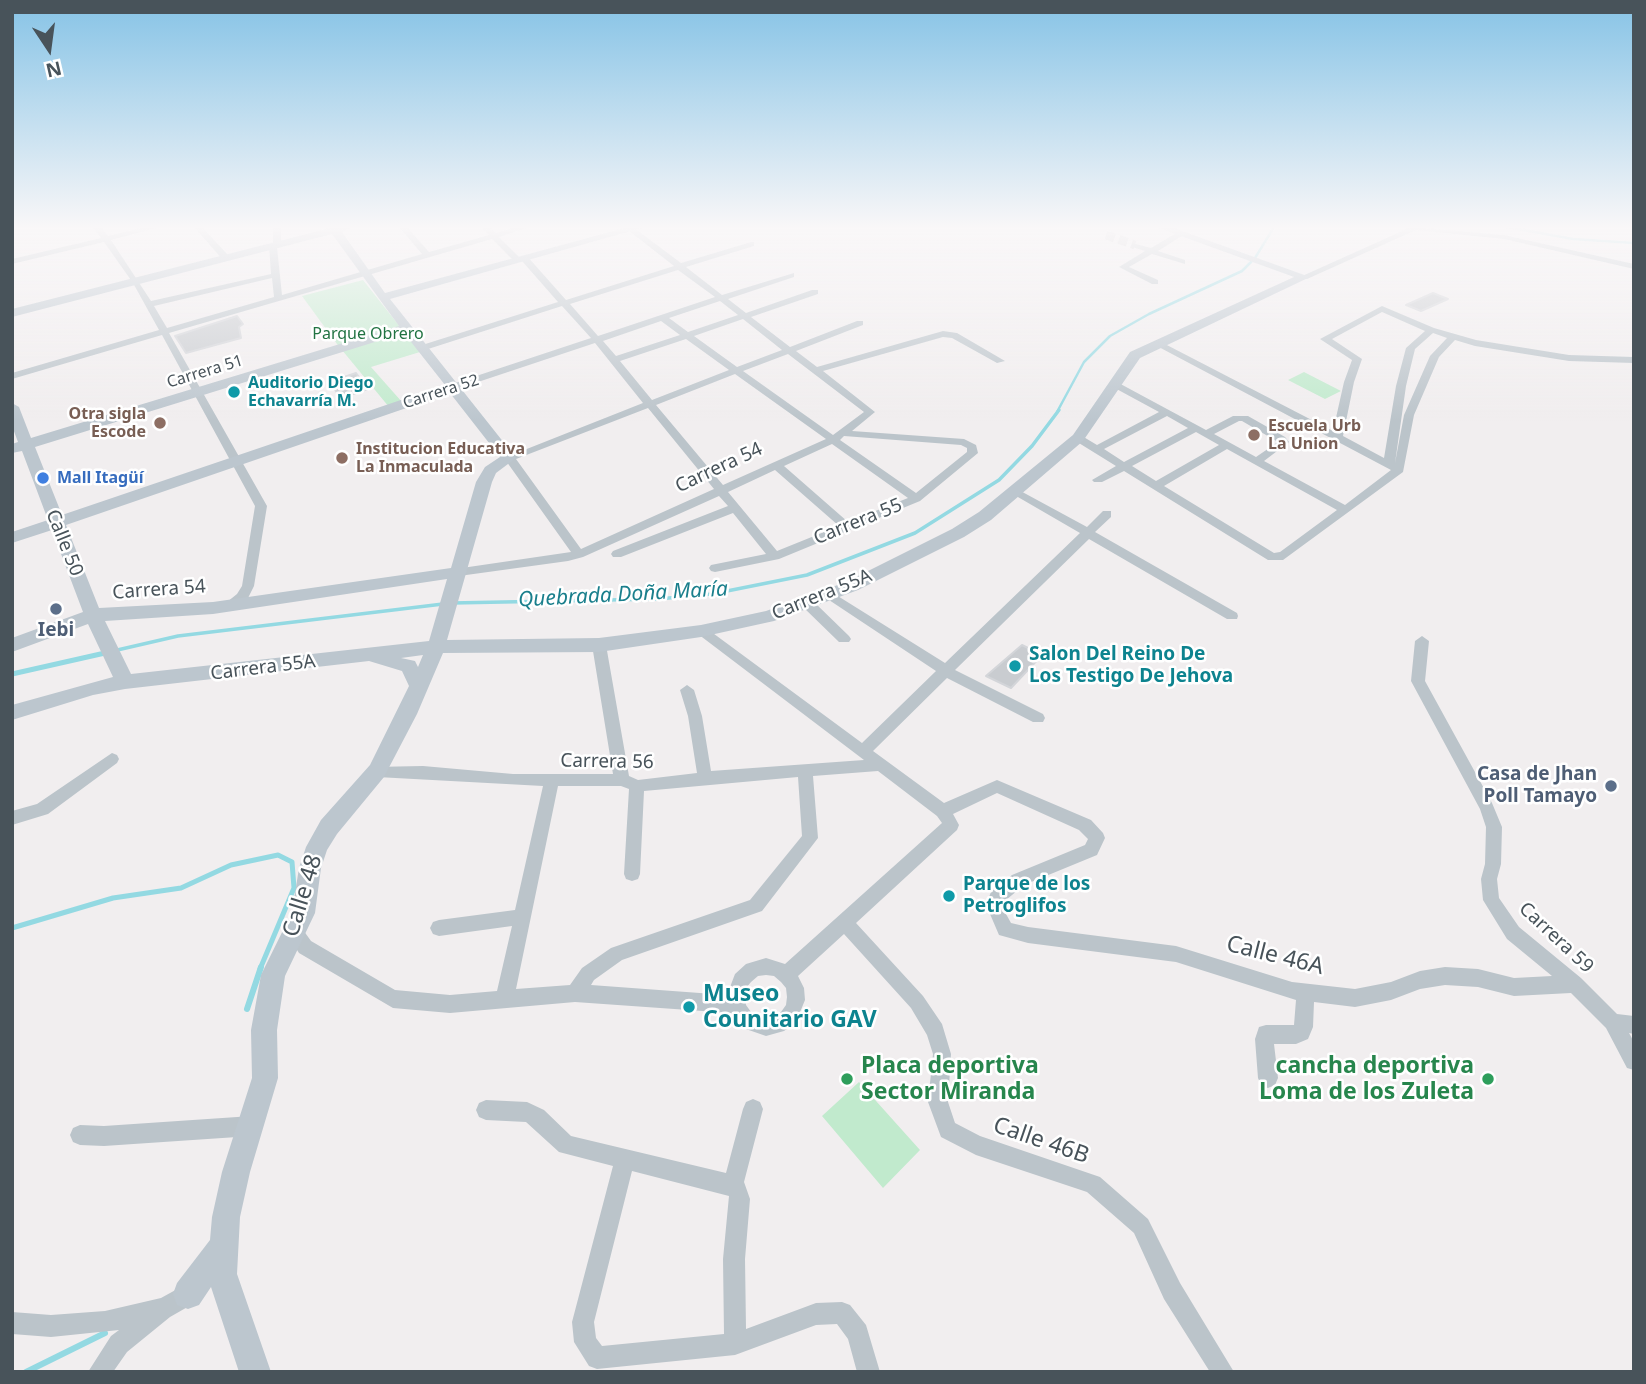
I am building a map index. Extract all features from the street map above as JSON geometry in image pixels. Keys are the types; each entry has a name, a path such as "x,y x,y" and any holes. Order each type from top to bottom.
{"street":[{"path":"12,313 98,292"},
{"path":"142,292 261,506 248,586 242,597 228,606"},
{"path":"149,304 203,292"},
{"path":"277,292 278,298"},
{"path":"12,376 300,292"},
{"path":"377,292 509,458 579,554"},
{"path":"382,298 405,292"},
{"path":"553,292 614,360 775,556"},
{"path":"422,348 601,292"},
{"path":"713,292 816,370 943,334 954,335 1000,361"},
{"name":"Carrera 52","path":"12,538 235,460 741,292"},
{"path":"614,360 815,292"},
{"name":"Carrera 55A","path":"12,713 125,679 436,647 598,645 701,631 768,617 808,604 958,533 985,516 1078,438 1135,355 1273,292"},
{"path":"1337,438 1349,382 1357,359 1325,339 1381,309 1453,337 1569,358 1634,360"},
{"path":"664,318 837,436 916,499"},
{"path":"509,458 860,323"},
{"name":"Carrera 51","path":"19,447 407,328"},
{"path":"1394,467 1401,386 1411,348 1431,330"},
{"path":"1078,438 1157,485 1263,554 1283,556 1346,510 1394,467 1409,415 1435,356 1453,337"},
{"path":"1160,345 1394,467"},
{"name":"Carrera 54","path":"95,618 228,606 458,578 579,554 837,436 870,412 816,370"},
{"path":"1115,384 1346,510"},
{"name":"Calle 50","path":"12,407 19,447 125,679"},
{"path":"1097,449 1167,412"},
{"path":"1098,480 1231,419 1244,418 1284,442 1257,461"},
{"name":"Carrera 55","path":"715,568 775,556 916,499 974,453 972,447 964,442 837,436"},
{"path":"1157,485 1227,446"},
{"name":"Calle 48","path":"256,1372 222,1274 226,1217 236,1172 265,1078 264,1030 274,975 303,913 310,868 317,847 329,827 377,771 419,686 436,647 458,578 484,482 490,470 509,458"},
{"path":"776,465 847,527"},
{"path":"1015,491 1232,616"},
{"path":"617,554 734,509"},
{"path":"862,752 1107,514"},
{"path":"829,596 946,671 1038,718"},
{"path":"808,604 844,639"},
{"path":"12,645 95,618"},
{"path":"701,631 947,818 844,922 787,974"},
{"name":"Carrera 59","path":"1422,641 1418,681 1488,808 1494,827 1493,864 1489,879 1490,900 1513,933 1575,984 1613,1022 1634,1060"},
{"path":"598,645 629,783 632,874"},
{"path":"356,656 396,661 408,666 419,686"},
{"path":"687,690 695,716 705,778"},
{"path":"12,818 42,809 112,759"},
{"name":"Carrera 56","path":"377,771 513,780 629,783 878,765"},
{"path":"575,993 588,974 617,954 756,906 810,838 806,770"},
{"path":"505,997 552,780"},
{"name":"Calle 46A","path":"947,818 998,786 1085,825 1097,838 1091,850 1018,880 997,897 998,914 1005,929 1076,943 1176,954 1305,993 1355,998 1445,976 1478,978 1514,987 1575,984"},
{"path":"439,928 524,918"},
{"name":"Calle 46B","path":"844,922 917,1002 935,1031 942,1054 938,1102 948,1130 976,1145 1093,1184 1141,1226 1172,1291 1223,1372"},
{"path":"295,933 305,947 393,999 450,1004 505,997 575,993 735,1004"},
{"path":"774,968 787,974 796,987 797,1003 789,1018 774,1027 757,1027 743,1018 735,1004 737,989 745,976 759,969 774,968"},
{"path":"1268,1078 1264,1039 1266,1034 1296,1035 1301,1032 1304,1027 1305,993"},
{"path":"1613,1022 1634,1025"},
{"path":"735,1344 734,1259 740,1199 733,1186 753,1109"},
{"path":"486,1110 527,1112 537,1117 566,1145 733,1186"},
{"path":"80,1135 104,1136 252,1126"},
{"path":"625,1158 583,1321 585,1342 597,1358 735,1344 816,1314 842,1313 858,1333 869,1372"},
{"path":"12,1323 51,1326 105,1322 176,1301 224,1244"},
{"path":"99,1372 119,1344 176,1301 222,1274"}],"green space":[{"name":"Parque Obrero","path":"319,292 372,292 420,352 371,367 402,402 389,407 302,296"},
{"path":"1304,372 1341,391 1325,399 1288,380"},
{"path":"859,1082 920,1150 883,1188 822,1116"}],"building":[{"path":"1433,293 1448,299 1421,311 1406,305"},
{"path":"237,316 243,324 239,327 241,338 186,353 175,336"},
{"path":"356,373 368,389 341,398 329,382"},
{"name":"Salon Del Reino De Los Testigo De Jehova","path":"1022,645 1042,655 1011,688 986,676"}],"waterway":[{"name":"Quebrada Doña María","path":"1057,412 1084,362 1110,336 1197,292"},
{"name":"Quebrada Doña María","path":"452,603 658,599 712,594 807,575 915,533 999,480 1032,446 1059,410"},
{"name":"Quebrada Doña María","path":"113,651 178,636 443,604"},
{"name":"Quebrada Doña María","path":"12,674 105,653"},
{"path":"12,928 113,898 181,888 231,865 278,855 292,862 294,888 260,969"},
{"path":"247,1009 261,967"},
{"path":"26,1372 105,1333"}],"place":[{"name":"Auditorio Diego Echavarría M.","path":"234,392"},
{"name":"Otra sigla Escode","path":"160,423"},
{"name":"Escuela Urb La Union","path":"1254,435"},
{"name":"Institucion Educativa La Inmaculada","path":"342,458"},
{"name":"Mall Itagüí","path":"43,478"},
{"name":"Iebi","path":"56,609"},
{"name":"Salon Del Reino De Los Testigo De Jehova","path":"1015,666"},
{"name":"Casa de Jhan Poll Tamayo","path":"1611,786"},
{"name":"Parque de los Petroglifos","path":"949,896"},
{"name":"Museo Counitario GAV","path":"689,1007"},
{"name":"Placa deportiva Sector Miranda","path":"847,1079"},
{"name":"cancha deportiva Loma de los Zuleta","path":"1488,1079"}]}
